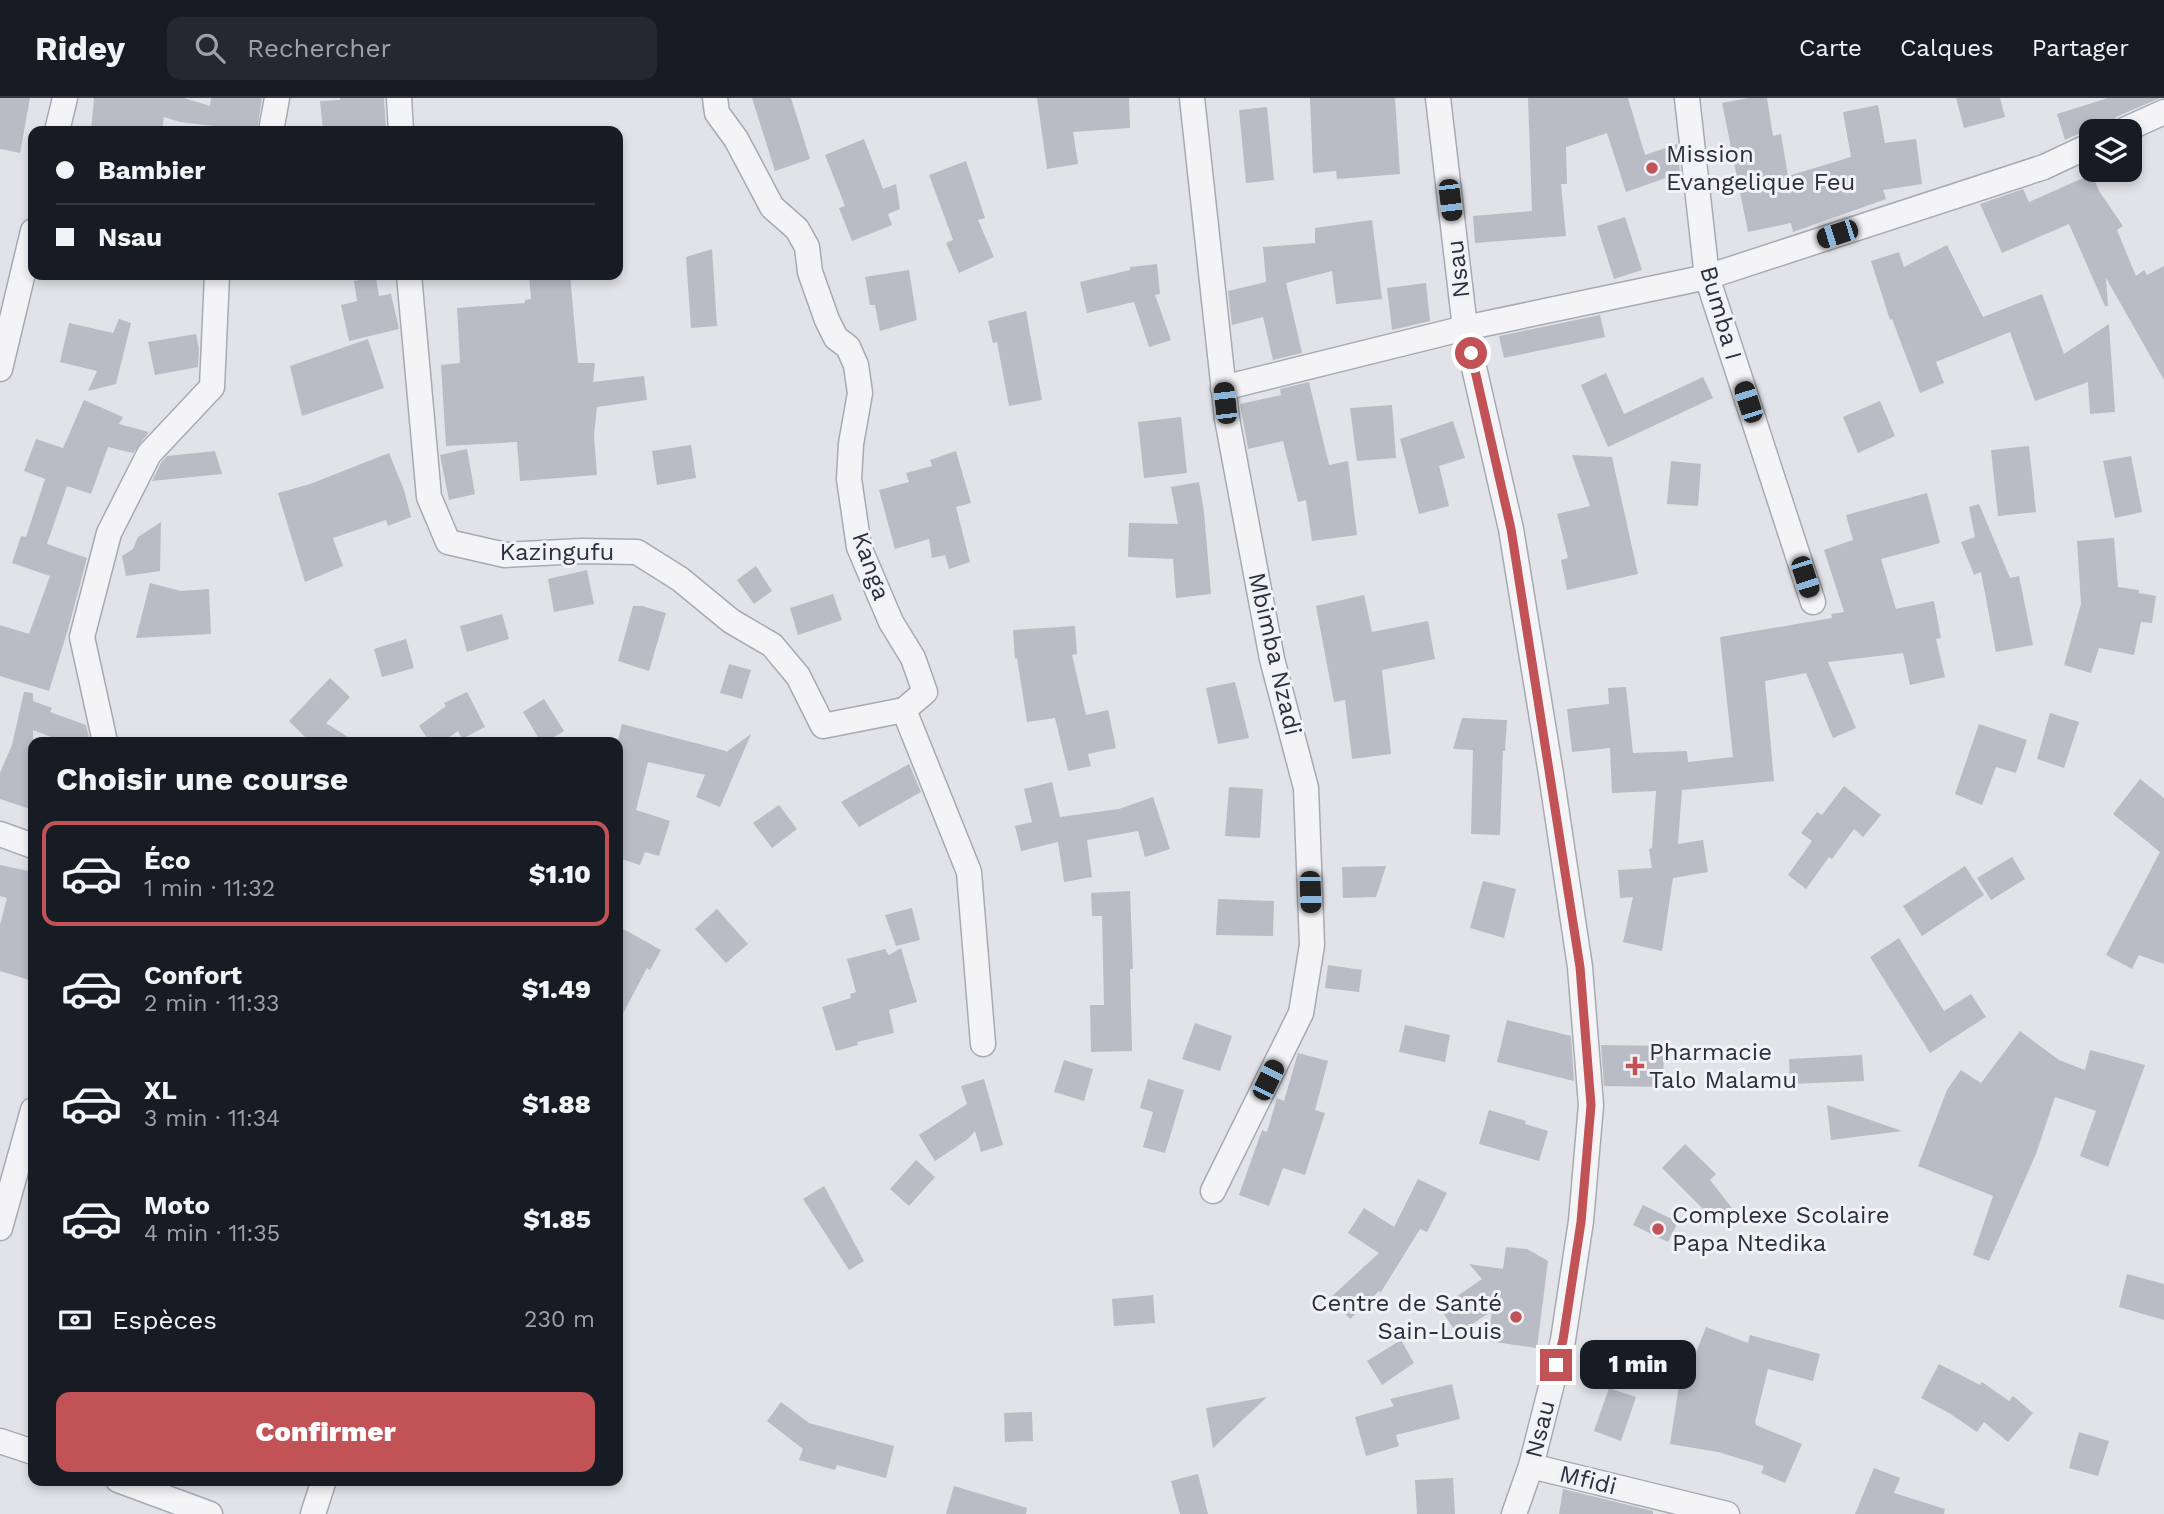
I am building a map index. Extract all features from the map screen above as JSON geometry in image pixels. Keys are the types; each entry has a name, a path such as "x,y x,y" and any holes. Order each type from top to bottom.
{"street":[{"path":"58,126 65,98"},
{"path":"272,126 277,98"},
{"path":"399,98 401,126"},
{"name":"Kanga","path":"715,98 717,113 736,139 772,206 797,229 807,247 810,272 827,320 836,338 848,348 856,365 860,393 851,444 849,479 859,547 891,622 914,658 925,692 904,710"},
{"name":"Mbimba Nzadi","path":"1192,98 1227,419 1272,659 1306,788 1312,945 1301,1013 1213,1191"},
{"name":"Nsau","path":"1438,98 1465,328 1511,529 1547,747 1580,967 1591,1105 1581,1222 1563,1340 1531,1466 1514,1514"},
{"name":"Bumba I","path":"1687,98 1707,277 1813,602"},
{"path":"2142,122 2164,112"},
{"path":"1223,388 1465,328 1707,277 2044,167 2079,151"},
{"path":"0,369 28,252"},
{"path":"104,737 82,637 109,533 149,454 212,387 217,280"},
{"name":"Kazingufu","path":"409,280 429,497 448,542 505,555 582,551 638,552 680,579 731,621 772,645 798,677 823,726 904,710"},
{"path":"904,710 970,872 983,1045"},
{"path":"0,834 28,844"},
{"path":"0,1228 28,1128"},
{"path":"0,1441 28,1450"},
{"name":"Mfidi","path":"1531,1466 1727,1514"},
{"path":"148,1486 202,1512"},
{"path":"313,1514 322,1486"}],"building":[{"path":"0,98 30,98 20,153 0,149"},
{"path":"94,98 184,98 210,106 211,98 262,98 258,126 214,126 164,117 163,126 91,126"},
{"path":"384,98 386,126 322,126 320,101"},
{"path":"752,98 791,98 810,159 775,171"},
{"path":"1037,98 1129,98 1130,128 1073,132 1078,164 1047,169"},
{"path":"1310,98 1395,98 1400,174 1337,179 1336,171 1313,173"},
{"path":"1528,98 1628,98 1645,155 1677,144 1680,173 1626,192 1607,133 1566,147 1567,184 1561,184 1566,236 1475,243 1473,216 1532,211"},
{"path":"1767,98 1773,136 1781,134 1788,176 1851,157 1843,112 1878,105 1885,143 1916,139 1922,184 1883,190 1886,199 1793,232 1791,223 1748,232 1722,103"},
{"path":"1956,98 2000,98 2005,117 1964,128"},
{"path":"2108,98 2160,98 2115,119 2079,119 2079,134 2065,140 2057,114"},
{"path":"1267,107 1274,180 1246,183 1239,110"},
{"path":"864,139 883,189 896,184 900,209 888,214 892,225 852,241 839,208 845,206 825,155"},
{"path":"966,161 985,218 978,220 994,257 959,273 946,243 953,240 929,175"},
{"path":"2079,180 2079,182 2095,182 2123,226 2117,230 2136,276 2144,270 2147,275 2164,266 2164,380 2106,278 2108,306 2105,306 2069,224 2002,253 1980,204 2023,189 2029,202"},
{"path":"1625,217 1642,270 1614,279 1597,226"},
{"path":"1372,220 1382,299 1336,304 1332,271 1286,283 1302,353 1273,360 1263,317 1232,325 1228,291 1266,282 1263,247 1315,243 1315,228"},
{"path":"1947,245 1983,317 2042,294 2064,354 2109,324 2115,412 2090,414 2088,382 2035,401 2010,332 1936,362 1944,383 1920,393 1892,319 1890,320 1871,261 1899,252 1904,267"},
{"path":"712,249 717,326 691,328 686,257"},
{"path":"1157,264 1160,294 1155,295 1171,340 1149,347 1134,302 1087,313 1080,282 1130,270 1130,267"},
{"path":"909,270 917,320 880,331 875,305 870,305 865,277"},
{"path":"376,280 379,296 391,294 399,329 349,341 341,305 357,301 354,281"},
{"path":"529,280 570,280 578,363 595,363 593,382 644,376 647,400 597,407 594,435 597,475 520,481 517,442 446,446 441,365 460,363 457,308 525,303 525,300 531,299"},
{"path":"1426,283 1430,321 1392,330 1387,288"},
{"path":"1026,311 1042,400 1009,406 997,342 993,343 988,321"},
{"path":"1600,315 1605,337 1504,358 1499,336"},
{"path":"119,319 131,323 116,384 88,391 97,371 60,362 69,323 113,333"},
{"path":"196,334 198,367 155,375 148,342"},
{"path":"368,339 384,388 302,416 290,366"},
{"path":"1606,373 1624,414 1703,377 1713,398 1608,447 1581,385"},
{"path":"1309,382 1329,465 1348,461 1357,535 1312,541 1306,500 1298,502 1283,441 1248,449 1240,404 1281,395 1280,389"},
{"path":"84,400 123,417 119,424 149,432 133,453 108,447 91,494 67,486 47,544 87,558 49,691 0,676 0,625 29,634 50,576 12,563 21,536 26,537 45,479 24,471 36,439 63,448"},
{"path":"1880,401 1895,436 1858,453 1843,417"},
{"path":"1392,405 1396,458 1357,461 1350,408"},
{"path":"1181,417 1187,473 1144,478 1138,422"},
{"path":"1453,421 1465,458 1439,466 1449,506 1419,514 1400,439"},
{"path":"691,445 696,478 657,485 652,451"},
{"path":"2029,446 2036,512 1998,516 1991,450"},
{"path":"467,449 475,494 449,500 440,455"},
{"path":"215,451 222,474 152,481 167,456"},
{"path":"956,451 971,503 956,507 970,562 949,569 945,555 932,558 929,539 895,549 879,490 909,482 906,473 932,466 930,460"},
{"path":"389,453 404,490 411,517 388,526 386,520 333,538 343,566 305,582 278,493 310,484"},
{"path":"1572,455 1612,457 1638,574 1567,590 1561,560 1568,558 1557,514 1590,506"},
{"path":"2131,456 2142,512 2115,518 2103,461"},
{"path":"1671,461 1701,464 1698,506 1667,504"},
{"path":"1199,482 1211,594 1176,598 1173,559 1128,557 1129,523 1178,524 1171,487"},
{"path":"1927,493 1940,543 1881,559 1896,609 1934,601 1941,638 1936,639 1945,677 1910,685 1903,653 1828,662 1856,728 1833,738 1806,673 1765,681 1774,781 1682,790 1678,844 1703,840 1708,872 1673,878 1662,951 1623,942 1633,897 1620,898 1618,870 1652,868 1649,849 1652,848 1656,791 1612,793 1610,748 1572,752 1567,709 1609,704 1608,688 1626,687 1633,753 1687,751 1688,762 1733,757 1720,637 1832,618 1831,614 1844,612 1824,550 1853,540 1846,515"},
{"path":"1979,504 2010,578 2019,576 2033,645 1996,652 1981,572 1974,575 1961,542 1975,537 1969,507"},
{"path":"161,522 160,571 126,576 122,556 133,549 138,537"},
{"path":"2114,538 2118,587 2156,596 2152,623 2141,622 2134,655 2099,648 2091,673 2064,665 2081,604 2077,541"},
{"path":"756,566 772,591 754,604 737,580"},
{"path":"587,570 594,604 554,612 548,579"},
{"path":"150,583 181,591 209,589 211,634 136,638"},
{"path":"833,594 842,620 798,635 790,608"},
{"path":"1364,595 1372,632 1428,621 1435,659 1382,670 1391,754 1352,759 1345,700 1334,702 1316,606"},
{"path":"633,606 666,613 649,671 618,661"},
{"path":"502,614 509,639 467,652 460,626"},
{"path":"1075,626 1077,654 1072,655 1086,715 1108,710 1116,748 1088,754 1091,766 1068,771 1055,718 1027,722 1017,658 1015,659 1013,630"},
{"path":"406,639 414,668 382,677 374,649"},
{"path":"729,664 751,670 742,699 720,693"},
{"path":"330,678 350,697 326,723 348,737 305,737 289,721"},
{"path":"1235,682 1249,738 1218,744 1206,688"},
{"path":"24,692 33,693 33,701 52,708 50,712 86,725 89,737 51,737 33,730 33,737 28,737 28,808 0,799 0,773 12,745"},
{"path":"467,692 485,727 466,737 461,737 458,731 449,737 427,737 419,726 446,706 444,703"},
{"path":"544,699 564,731 554,737 538,737 523,712"},
{"path":"2050,713 2079,722 2064,768 2037,759"},
{"path":"1462,718 1507,720 1503,751 1500,835 1471,834 1473,750 1453,749"},
{"path":"622,724 726,751 725,753 751,734 720,807 696,797 705,775 648,762 636,810 670,821 659,856 645,852 640,865 623,860 623,737 619,737"},
{"path":"1979,724 2027,740 2016,773 1996,767 1982,805 1955,794"},
{"path":"909,764 921,792 859,827 841,802"},
{"path":"2140,779 2164,798 2164,964 2139,955 2132,969 2106,955 2160,852 2113,814"},
{"path":"1052,782 1060,817 1119,809 1153,797 1170,849 1145,857 1138,831 1087,840 1092,877 1064,882 1058,842 1021,851 1015,826 1032,822 1024,789"},
{"path":"1844,786 1881,815 1863,837 1854,829 1806,889 1788,875 1812,841 1801,833 1817,812 1822,815"},
{"path":"1229,787 1263,789 1260,838 1225,836"},
{"path":"779,805 797,829 772,848 753,823"},
{"path":"2012,857 2025,879 1991,900 1977,878"},
{"path":"0,865 28,871 28,979 0,971 0,925 7,898 0,896"},
{"path":"1386,866 1376,897 1343,898 1342,867"},
{"path":"1965,866 1984,895 1922,936 1903,906"},
{"path":"1483,881 1516,889 1504,938 1470,928"},
{"path":"1130,891 1132,1051 1091,1052 1090,1005 1104,1005 1102,916 1092,916 1091,893"},
{"path":"1218,899 1274,901 1273,936 1216,935"},
{"path":"912,908 920,940 896,946 885,915"},
{"path":"717,909 748,944 726,963 695,929"},
{"path":"623,929 661,950 650,970 647,968 623,1014"},
{"path":"1899,938 1944,1011 1971,994 1986,1017 1930,1053 1870,957"},
{"path":"901,948 917,1002 889,1010 894,1033 857,1042 858,1045 836,1051 822,1007 851,998 850,994 856,992 847,959 885,949 889,955"},
{"path":"1328,965 1362,970 1359,992 1325,988"},
{"path":"1507,1020 1571,1036 1574,1081 1497,1062"},
{"path":"1195,1023 1232,1036 1220,1071 1182,1059"},
{"path":"1405,1025 1450,1035 1445,1062 1399,1052"},
{"path":"2020,1031 2059,1060 2085,1070 2090,1050 2145,1065 2108,1167 2080,1156 2096,1111 2055,1097 2036,1154 1989,1261 1973,1255 1993,1196 1918,1166 1947,1090 1961,1070 1981,1083"},
{"name":"Pharmacie Talo Malamu","path":"1601,1045 1664,1046 1663,1087 1604,1086"},
{"path":"1298,1053 1328,1061 1315,1110 1325,1113 1305,1175 1283,1168 1269,1206 1239,1195 1262,1130 1267,1132 1277,1098 1284,1101"},
{"path":"1862,1055 1864,1081 1790,1084 1789,1059"},
{"path":"1064,1060 1093,1069 1084,1101 1054,1092"},
{"path":"984,1079 1003,1145 981,1152 975,1131 968,1139 935,1161 919,1135 967,1104 961,1086"},
{"path":"1148,1079 1184,1090 1165,1153 1143,1147 1153,1112 1140,1108"},
{"path":"1827,1105 1902,1131 1831,1140"},
{"path":"1489,1110 1548,1131 1539,1161 1479,1144"},
{"path":"1685,1144 1716,1174 1710,1180 1735,1212 1719,1225 1662,1168"},
{"path":"916,1160 935,1177 909,1206 890,1189"},
{"path":"1418,1179 1447,1193 1427,1232 1420,1229 1381,1292 1350,1319 1330,1298 1379,1253 1348,1233 1364,1208 1394,1227"},
{"path":"824,1186 864,1261 849,1270 803,1199"},
{"name":"Complexe Scolaire Papa Ntedika","path":"1643,1205 1678,1222 1668,1242 1633,1225"},
{"name":"Centre de Santé Sain-Louis","path":"1506,1247 1527,1249 1548,1261 1537,1348 1488,1341 1492,1311 1457,1334 1440,1308 1482,1279 1469,1264 1503,1269"},
{"path":"2127,1274 2164,1284 2164,1320 2119,1307"},
{"path":"1153,1295 1155,1323 1114,1326 1112,1299"},
{"path":"1706,1327 1748,1343 1750,1335 1820,1354 1813,1381 1768,1369 1756,1425 1802,1444 1785,1483 1761,1473 1764,1466 1718,1452 1670,1444 1679,1385 1683,1386"},
{"path":"1401,1340 1414,1363 1382,1385 1367,1361"},
{"path":"1939,1364 1980,1385 1982,1382 2009,1401 2013,1396 2033,1413 2008,1442 1984,1422 1977,1432 1921,1398"},
{"path":"1452,1384 1460,1419 1396,1435 1399,1446 1366,1456 1355,1417 1394,1406 1390,1399"},
{"path":"1609,1388 1636,1397 1621,1441 1594,1431"},
{"path":"1267,1397 1213,1448 1206,1408"},
{"path":"781,1402 809,1423 894,1446 886,1478 837,1465 835,1470 799,1460 803,1449 767,1421"},
{"path":"1032,1412 1033,1441 1005,1442 1004,1413"},
{"path":"2079,1432 2109,1441 2098,1476 2069,1468"},
{"path":"1874,1468 1900,1478 1894,1493 1945,1509 1944,1514 1855,1514"},
{"path":"1198,1474 1208,1514 1180,1514 1171,1481"},
{"path":"1453,1478 1455,1514 1417,1514 1415,1480"},
{"path":"954,1486 1027,1508 1026,1514 946,1514"},
{"path":"1563,1489 1653,1511 1653,1514 1559,1514"}],"place":[{"name":"Mission Evangelique Feu","path":"1652,168"},
{"name":"Pharmacie Talo Malamu","path":"1635,1066"},
{"name":"Complexe Scolaire Papa Ntedika","path":"1658,1229"},
{"name":"Centre de Santé Sain-Louis","path":"1516,1317"}],"route":[{"path":"1471,353 1511,529 1580,967 1591,1105 1581,1222 1563,1340 1556,1365"}]}
